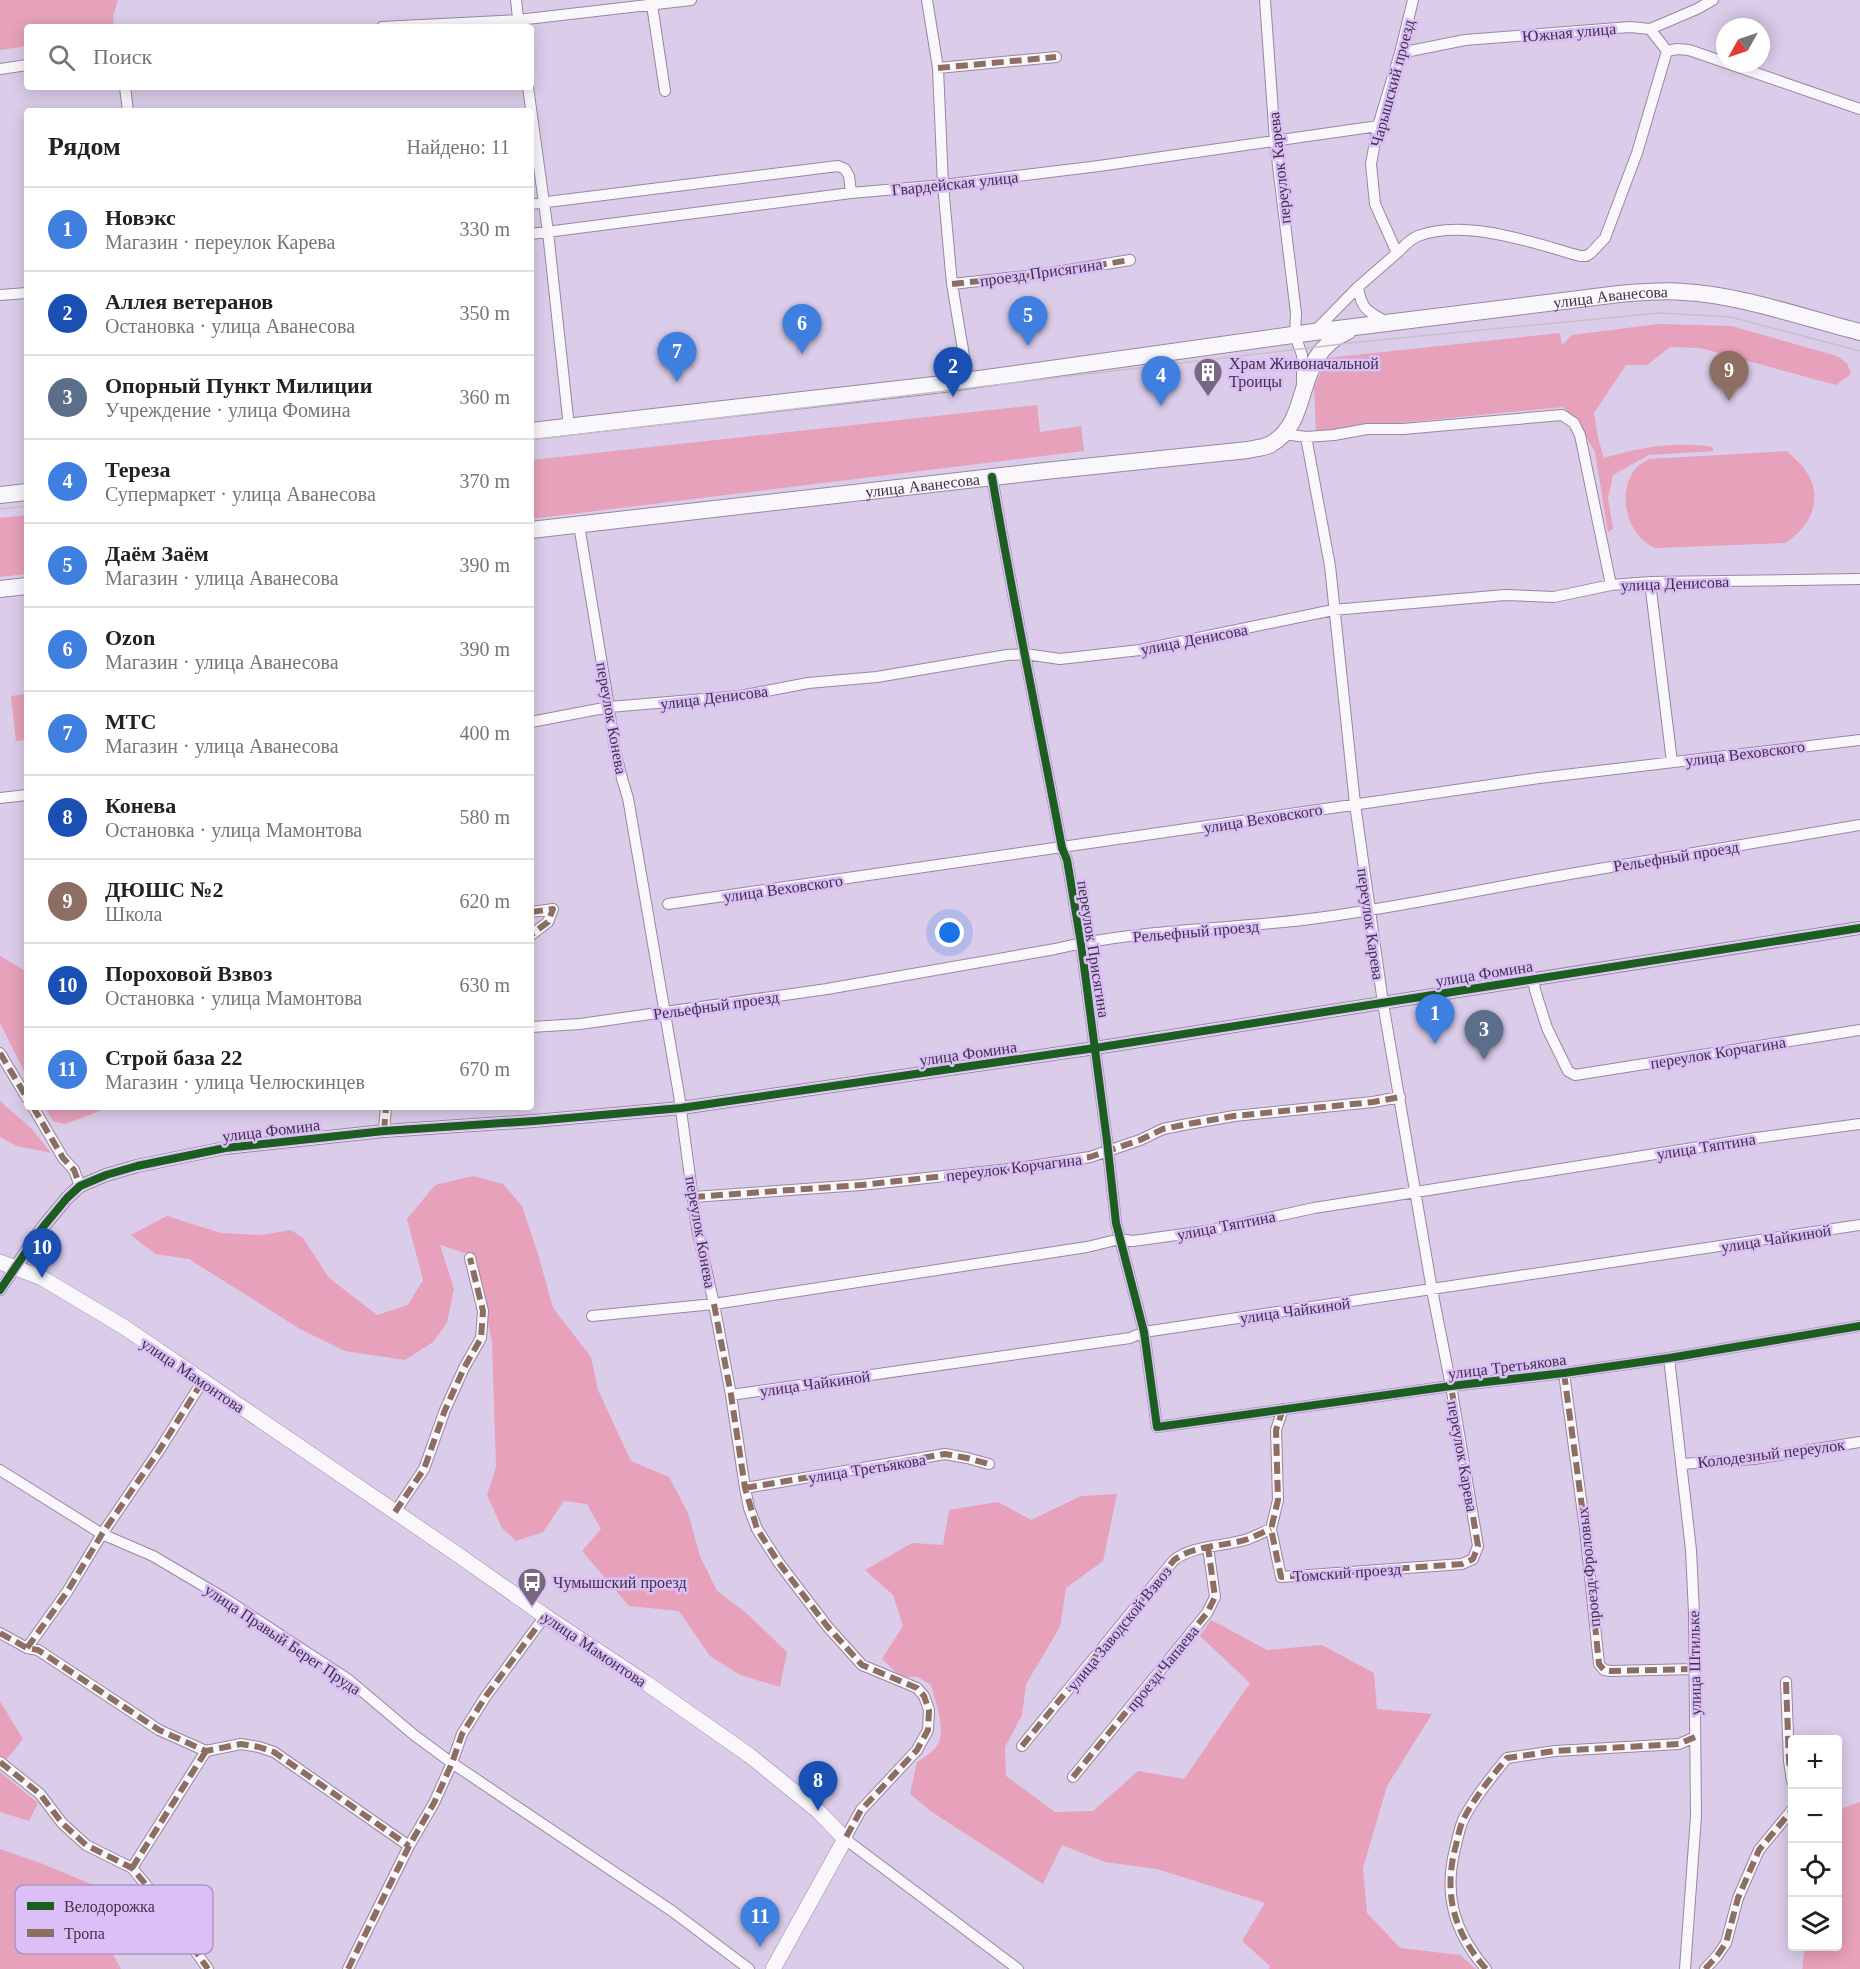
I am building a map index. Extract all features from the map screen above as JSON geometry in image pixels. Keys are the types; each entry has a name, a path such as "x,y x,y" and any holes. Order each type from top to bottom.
{"highway":[{"name":"улица Аванесова","path":"534,431 968,380 1387,322 1619,294 1683,291 1729,299 1860,332"},
{"name":"улица Аванесова","path":"534,530 1248,450 1270,445 1284,434 1295,415 1310,369 1319,353 1340,334 1357,327"},
{"path":"0,495 24,492"},
{"path":"0,589 24,586"}],"main road":[{"name":"улица Мамонтова","path":"0,1262 42,1278 124,1327 544,1616 646,1683 748,1755 818,1811 844,1839"},
{"path":"773,1969 844,1839"}],"street":[{"path":"516,0 518,23"},
{"path":"484,24 518,23 691,0"},
{"path":"927,0 938,68 943,185 952,284 968,380"},
{"name":"переулок Карева","path":"1264,0 1275,141 1296,313 1295,335 1302,355 1302,396"},
{"name":"Чарышский проезд","path":"1397,253 1375,204 1371,164 1378,126 1413,0"},
{"path":"1667,51 1650,29 1713,0"},
{"path":"652,5 665,91"},
{"name":"Южная улица","path":"1400,53 1465,40 1630,27 1650,29"},
{"path":"1667,51 1689,50 1860,109"},
{"path":"1314,332 1358,286 1416,236 1463,229 1520,239 1581,256 1592,253 1605,238 1637,153 1667,51"},
{"path":"938,68 1056,57"},
{"path":"0,69 24,65"},
{"path":"125,90 128,108"},
{"path":"528,90 531,108"},
{"name":"Гвардейская улица","path":"534,233 1099,166 1378,126"},
{"path":"534,128 545,202 569,427"},
{"path":"534,204 838,166 845,169 849,176 851,194"},
{"name":"проезд Присягина","path":"952,284 1044,274 1130,260"},
{"path":"1358,286 1360,301 1367,311 1387,322"},
{"path":"0,295 24,292"},
{"path":"1284,434 1306,437 1367,429 1403,429 1562,415 1574,423 1580,435 1611,585"},
{"name":"переулок Карева","path":"1306,437 1330,566 1354,804 1383,1003 1431,1290 1451,1386 1478,1546 1473,1559 1462,1564"},
{"name":"переулок Присягина","path":"992,477 1005,558 1062,848 1067,860 1081,943 1116,1222 1144,1332 1156,1427"},
{"name":"переулок Конева","path":"579,525 609,707 611,732 618,767 628,798 681,1108 697,1229 731,1395 745,1488 757,1529 766,1545 828,1626 862,1665 917,1688 924,1696 930,1710 927,1730 916,1750 861,1810 844,1839"},
{"name":"улица Денисова","path":"534,721 609,707 740,696 808,683 878,677 1007,655 1025,654 1060,659 1140,650 1333,610 1504,595 1554,597 1611,585 1650,582 1860,579"},
{"path":"1650,582 1672,762"},
{"name":"улица Веховского","path":"668,904 1539,778 1860,740"},
{"path":"0,798 24,795"},
{"name":"Рельефный проезд","path":"534,1027 580,1024 827,989 1081,943 1274,925 1369,911 1595,869 1860,825"},
{"path":"534,912 553,909 548,922 534,933"},
{"name":"улица Фомина","path":"80,1186 106,1174 225,1148 384,1131 681,1108 1095,1048 1860,928"},
{"name":"переулок Корчагина","path":"1533,978 1547,1028 1568,1071 1575,1075 1860,1030"},
{"path":"0,1053 24,1093"},
{"name":"переулок Корчагина","path":"693,1197 861,1185 1090,1157 1140,1140 1163,1129 1188,1124 1234,1116 1373,1102 1400,1097"},
{"path":"0,1290 43,1227 80,1186 74,1170 63,1158 35,1110"},
{"path":"384,1131 386,1110"},
{"name":"улица Тяптина","path":"592,1316 714,1304 1087,1247 1120,1239 1133,1241 1213,1230 1314,1209 1416,1192 1756,1138 1860,1124"},
{"name":"улица Чайкиной","path":"731,1395 1130,1338 1144,1332 1860,1224"},
{"path":"395,1512 424,1469 445,1410 481,1338 483,1311 470,1258"},
{"name":"улица Третьякова","path":"1156,1427 1669,1358 1860,1326"},
{"name":"улица Штильке","path":"1669,1358 1691,1550 1695,1669 1696,1816 1685,1969"},
{"name":"проезд Фроловых","path":"1564,1373 1585,1529 1599,1664 1604,1670 1611,1671 1695,1669"},
{"path":"27,1648 66,1592 202,1382"},
{"path":"1271,1529 1278,1500 1276,1430 1283,1409"},
{"name":"Колодезный переулок","path":"1682,1464 1754,1459 1860,1442"},
{"name":"улица Третьякова","path":"745,1488 945,1454 989,1464"},
{"name":"улица Правый Берег Пруда","path":"0,1470 102,1534 153,1556 224,1598 349,1680 414,1735 452,1763 672,1911 749,1969"},
{"name":"Томский проезд","path":"1271,1529 1281,1577 1462,1564"},
{"name":"улица Заводской Взвоз","path":"1022,1746 1174,1560 1181,1555 1248,1539 1271,1529"},
{"name":"проезд Чапаева","path":"1073,1777 1213,1603 1215,1591 1208,1547"},
{"path":"351,1968 409,1846 434,1803 462,1734 486,1696 544,1616"},
{"path":"0,1633 27,1648 38,1650 159,1730 207,1751 241,1744 274,1752 409,1846"},
{"path":"1786,1682 1788,1735"},
{"path":"1486,1969 1463,1936 1452,1908 1449,1884 1451,1863 1463,1819 1507,1758 1556,1751 1679,1744 1695,1737"},
{"path":"132,1868 207,1751"},
{"path":"0,1762 40,1794 62,1822 86,1845 132,1868 146,1885"},
{"path":"1705,1969 1726,1942 1738,1898 1759,1850 1788,1815"},
{"name":"улица Мамонтова","path":"844,1839 1018,1969"},
{"path":"197,1954 208,1969"}],"shaded area":[{"path":"0,0 118,0 113,16 114,24 24,24 24,46 0,50"},
{"path":"1658,324 1731,326 1837,356 1847,363 1851,374 1836,385 1700,348 1670,347 1647,365 1626,365 1594,413 1604,458 1644,448 1671,445 1713,447 1713,451 1649,455 1613,475 1608,498 1613,529 1608,532 1595,452 1576,420 1563,407 1316,431 1314,387 1327,358 1560,333 1562,345 1572,335"},
{"path":"1037,405 1040,432 1081,426 1084,451 534,519 534,460"},
{"path":"1787,451 1807,472 1813,486 1814,505 1806,523 1785,543 1655,548 1637,534 1631,524 1626,500 1630,477 1637,467 1649,459"},
{"path":"24,515 24,574 0,577 0,518"},
{"path":"24,694 24,740 16,741 11,696"},
{"path":"0,956 24,970 24,1071 0,1023"},
{"path":"0,1101 32,1129 51,1153 17,1146 0,1137"},
{"path":"47,1110 102,1110 65,1124 53,1121"},
{"path":"473,1176 503,1184 522,1206 553,1308 591,1357 598,1390 631,1461 669,1477 688,1513 700,1556 717,1591 745,1612 787,1652 780,1687 740,1675 710,1656 679,1611 629,1606 582,1551 601,1529 587,1504 564,1501 543,1532 516,1541 502,1528 487,1495 496,1467 492,1342 474,1256 440,1245 454,1289 447,1323 433,1342 405,1360 345,1351 300,1329 189,1259 155,1254 131,1235 167,1216 221,1233 261,1235 291,1230 303,1238 329,1278 377,1315 408,1305 423,1280 407,1219 435,1185"},
{"path":"1117,1494 1103,1561 1066,1588 1060,1627 1026,1684 1022,1715 1005,1747 1006,1776 1055,1812 1093,1811 1138,1771 1184,1779 1250,1683 1200,1636 1211,1620 1267,1650 1322,1645 1374,1673 1377,1709 1432,1714 1387,1786 1363,1868 1367,1913 1400,1948 1460,1955 1476,1969 1269,1969 1270,1966 1242,1941 1265,1903 1157,1869 1105,1862 1062,1845 1043,1884 932,1812 910,1794 917,1762 932,1751 939,1741 940,1717 931,1685 918,1677 901,1677 882,1659 903,1626 893,1595 865,1570 912,1543 943,1545 949,1510 998,1502 1031,1520 1081,1496"},
{"path":"0,1701 23,1739 0,1767"},
{"path":"0,1772 38,1803 29,1821 0,1812"},
{"path":"1860,1802 1860,1969 1802,1969 1804,1951 1842,1951 1843,1808"},
{"path":"0,1849 93,1885 15,1885 15,1954 113,1954 121,1969 0,1969"}],"tram line":[{"path":"534,440 1359,342 1659,313 1731,317 1860,351"},
{"path":"0,509 24,506"}],"marked path":[{"path":"938,68 1056,57"},
{"path":"952,284 1044,274 1130,260"},
{"path":"534,912 553,909 548,922 534,933"},
{"path":"0,1053 24,1093"},
{"path":"693,1197 861,1185 1019,1168 1090,1157 1140,1140 1163,1129 1188,1124 1234,1116 1373,1102 1400,1097"},
{"path":"35,1110 63,1158 74,1170 80,1186"},
{"path":"384,1131 386,1110"},
{"path":"395,1512 424,1469 445,1410 481,1338 483,1311 470,1258"},
{"path":"714,1304 745,1488 757,1529 779,1563 827,1626 862,1665 917,1688 924,1696 929,1710 928,1730 917,1750 861,1810 845,1839"},
{"path":"1564,1373 1585,1529 1599,1664 1604,1670 1611,1671 1695,1669"},
{"path":"27,1648 67,1592 102,1534 202,1382"},
{"path":"1283,1409 1276,1430 1278,1500 1271,1529 1281,1577 1462,1564 1473,1559 1478,1546 1451,1386"},
{"path":"745,1488 945,1454 989,1464"},
{"path":"1022,1746 1174,1560 1191,1551 1239,1542 1271,1529"},
{"path":"1073,1777 1207,1613 1215,1597 1208,1547"},
{"path":"348,1969 409,1846 434,1803 462,1734 486,1696 545,1616"},
{"path":"0,1633 27,1648 38,1650 159,1730 206,1751 241,1744 274,1752 409,1846"},
{"path":"1786,1682 1788,1735"},
{"path":"1486,1969 1466,1940 1454,1911 1451,1895 1452,1863 1464,1818 1478,1795 1507,1758 1555,1751 1679,1744 1695,1737"},
{"path":"132,1868 206,1751"},
{"path":"0,1762 40,1794 62,1823 86,1845 132,1868 146,1885"},
{"path":"1705,1969 1726,1943 1738,1898 1759,1850 1788,1815"},
{"path":"197,1954 208,1969"}],"cycle path":[{"path":"992,477 1062,848 1067,860 1081,943 1116,1223 1144,1332 1157,1427 1669,1358 1860,1326"},
{"path":"0,1290 43,1227 80,1186 137,1166 225,1148 384,1131 681,1108 1095,1048 1860,928"}],"place":[{"name":"Даём Заём","path":"1028,346"},
{"name":"Ozon","path":"802,354"},
{"name":"МТС","path":"677,382"},
{"name":"Аллея ветеранов","path":"953,397"},
{"name":"Храм Живоначальной Троицы","path":"1208,398"},
{"name":"ДЮШС №2","path":"1729,401"},
{"name":"Тереза","path":"1161,406"},
{"name":"Новэкс","path":"1435,1044"},
{"name":"Опорный Пункт Милиции","path":"1484,1060"},
{"name":"Пороховой Взвоз","path":"42,1278"},
{"name":"Чумышский проезд","path":"532,1608"},
{"name":"Конева","path":"818,1811"},
{"name":"Строй база 22","path":"760,1947"}]}
